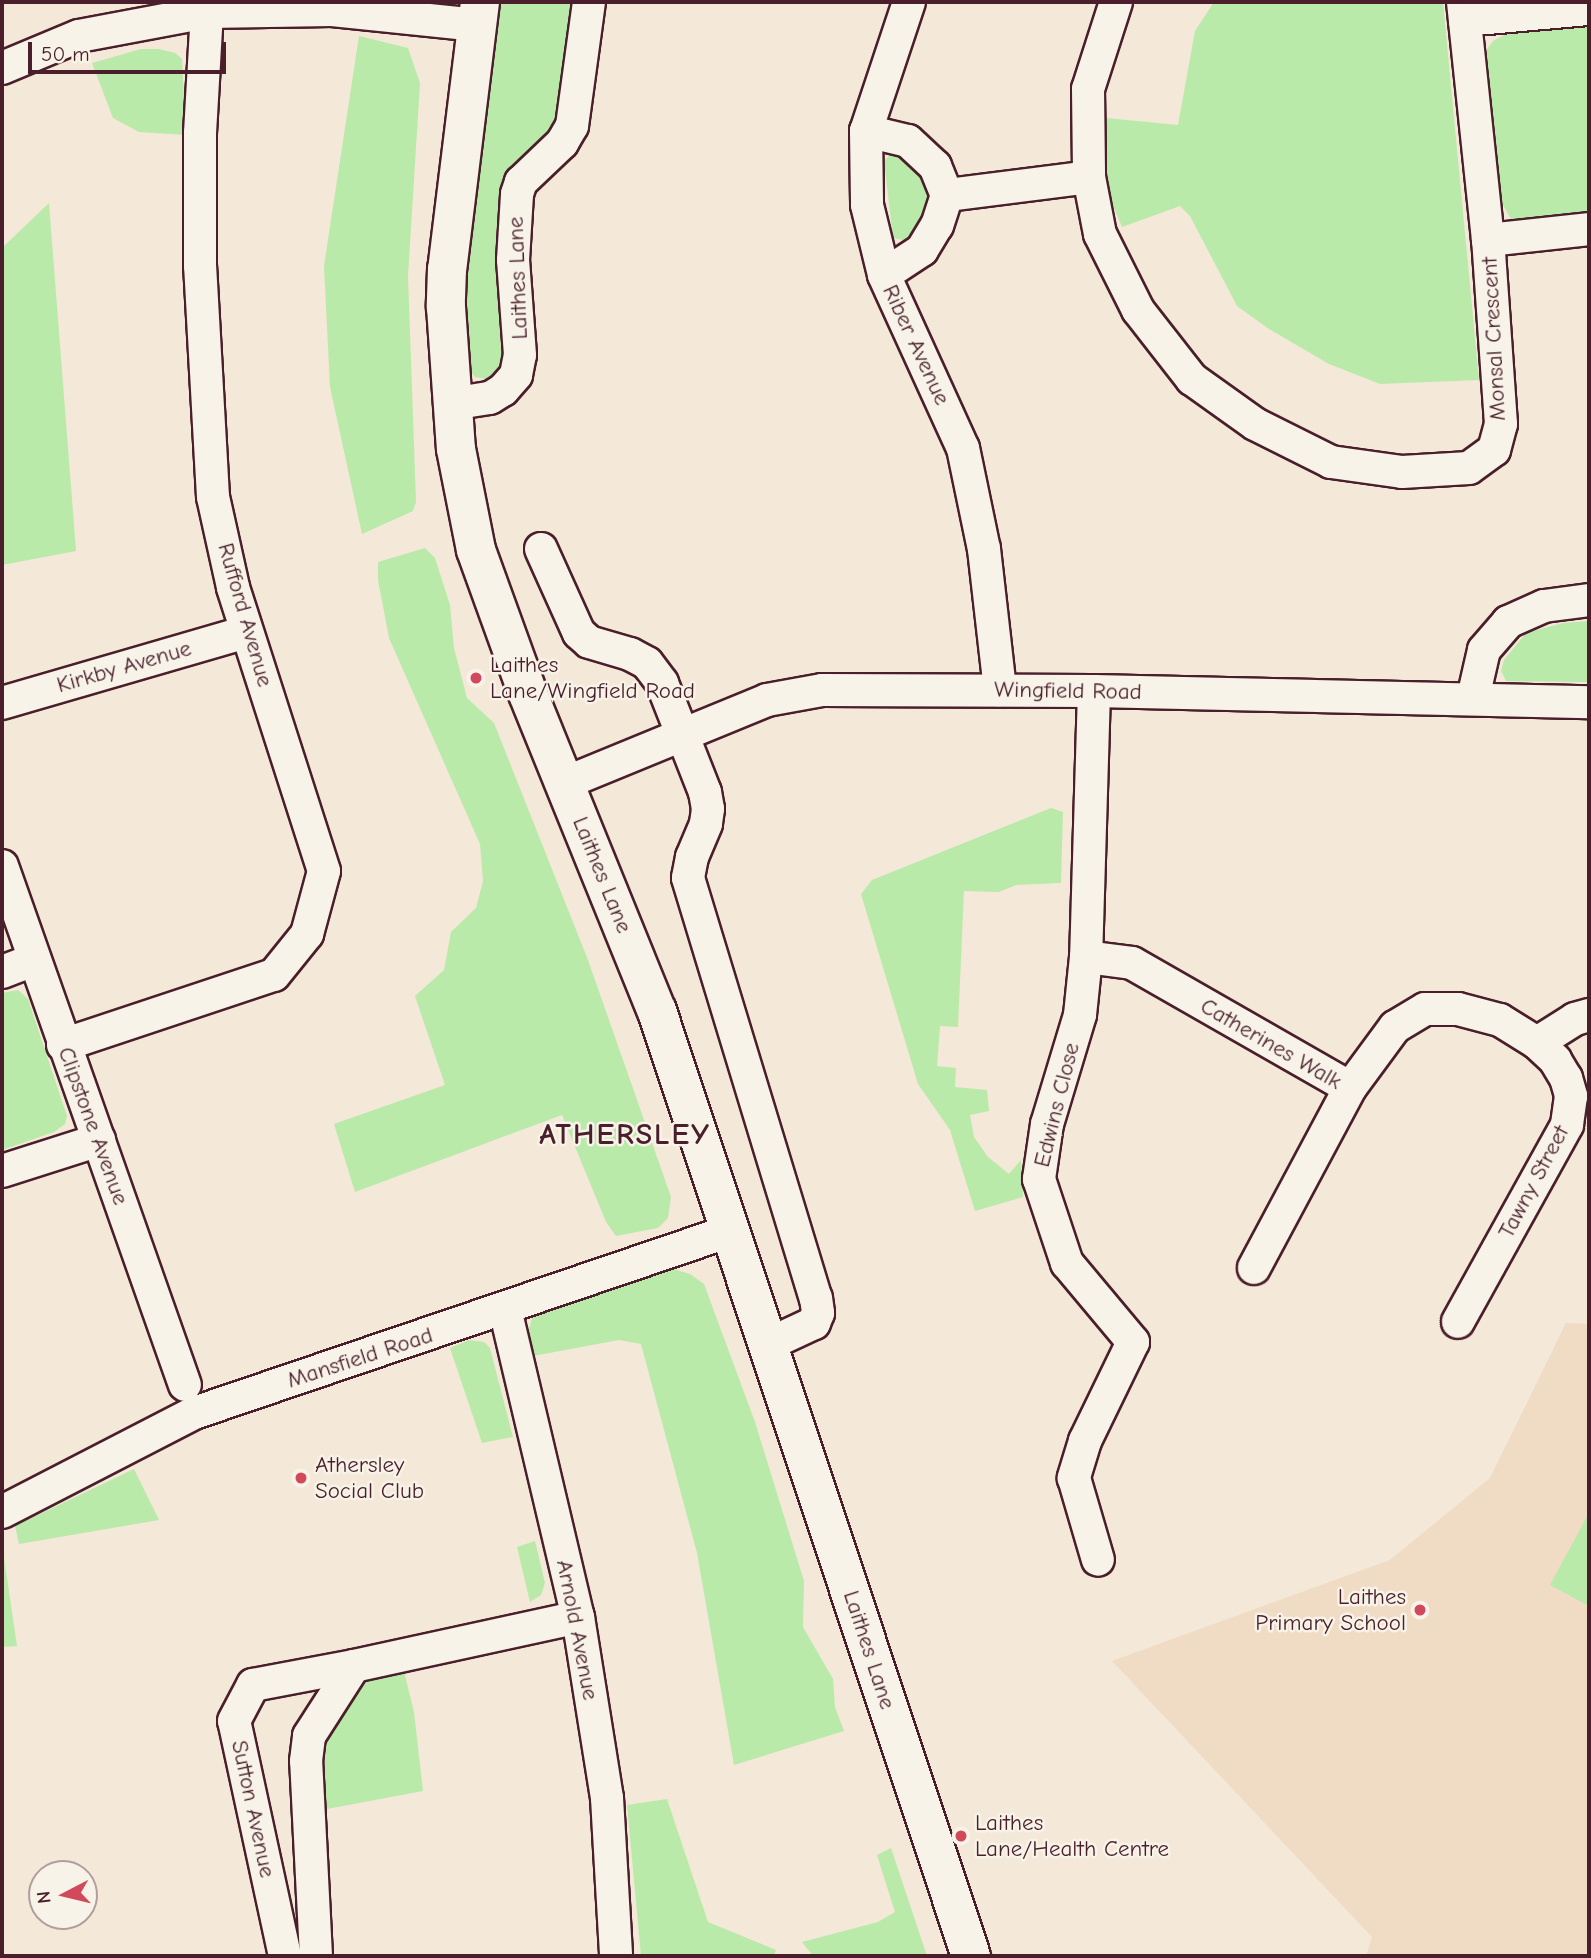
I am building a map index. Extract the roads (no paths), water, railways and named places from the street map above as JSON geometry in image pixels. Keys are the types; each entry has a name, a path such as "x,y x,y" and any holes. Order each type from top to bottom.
{"main road":[{"name":"Laithes Lane","path":"478,13 447,269 451,404 460,475 477,550 528,694 657,1011 971,1956"}],"street":[{"name":"Laithes Lane","path":"451,404 490,398 503,390 516,375 520,355 513,260 517,194 521,182 562,143 572,126 589,2"},
{"name":"Riber Avenue","path":"909,2 866,131 867,205 884,275 963,448 984,549 1000,690"},
{"name":"Monsal Crescent","path":"1116,2 1088,89 1089,177 1100,234 1138,310 1192,379 1255,424 1331,462 1402,472 1469,468 1494,450 1501,424 1488,240 1464,11"},
{"path":"1464,11 1589,9"},
{"path":"2,68 79,36 206,12 332,10 478,13"},
{"name":"Rufford Avenue","path":"63,1045 274,975 307,934 324,871 246,632 233,587 214,496 206,398 200,173 206,12"},
{"path":"866,131 908,141 935,166 947,195 937,225 922,250 884,275"},
{"path":"947,195 1089,177"},
{"path":"1488,240 1589,229"},
{"path":"541,550 579,633 589,642 630,654 647,663 662,683 708,809 688,878 816,1298 818,1312 814,1322 767,1345"},
{"path":"1473,698 1484,650 1508,622 1544,607 1589,600"},
{"name":"Kirkby Avenue","path":"2,703 246,632"},
{"name":"Wingfield Road","path":"565,783 767,700 822,690 1094,691 1589,702"},
{"name":"Edwins Close","path":"1094,691 1086,957 1080,1015 1047,1124 1039,1179 1067,1263 1133,1342 1085,1441 1074,1478 1098,1560"},
{"name":"Clipstone Avenue","path":"2,866 185,1385"},
{"name":"Catherines Walk","path":"1086,957 1132,963 1350,1088 1254,1268"},
{"path":"2,972 34,960"},
{"name":"Tawny Street","path":"1350,1088 1395,1027 1425,1009 1458,1009 1500,1020 1537,1043 1555,1060 1566,1078 1571,1096 1567,1125 1458,1322"},
{"path":"1537,1043 1575,1019 1589,1015"},
{"path":"2,1171 99,1140"},
{"name":"Mansfield Road","path":"2,1512 194,1413 505,1310 730,1231"},
{"name":"Arnold Avenue","path":"505,1310 578,1617 607,1798 616,1956"},
{"name":"Sutton Avenue","path":"285,1956 234,1721 253,1685 578,1617"},
{"name":"Sutton Avenue","path":"317,1956 306,1761 309,1736 354,1666"}],"place":[{"name":"Laithes Lane/Wingfield Road","path":"476,678"},
{"name":"Athersley Social Club","path":"301,1478"},
{"name":"Laithes Primary School","path":"1420,1610"},
{"name":"Laithes Lane/Health Centre","path":"961,1836"}],"district":[{"name":"ATHERSLEY","path":"625,1135"}]}
